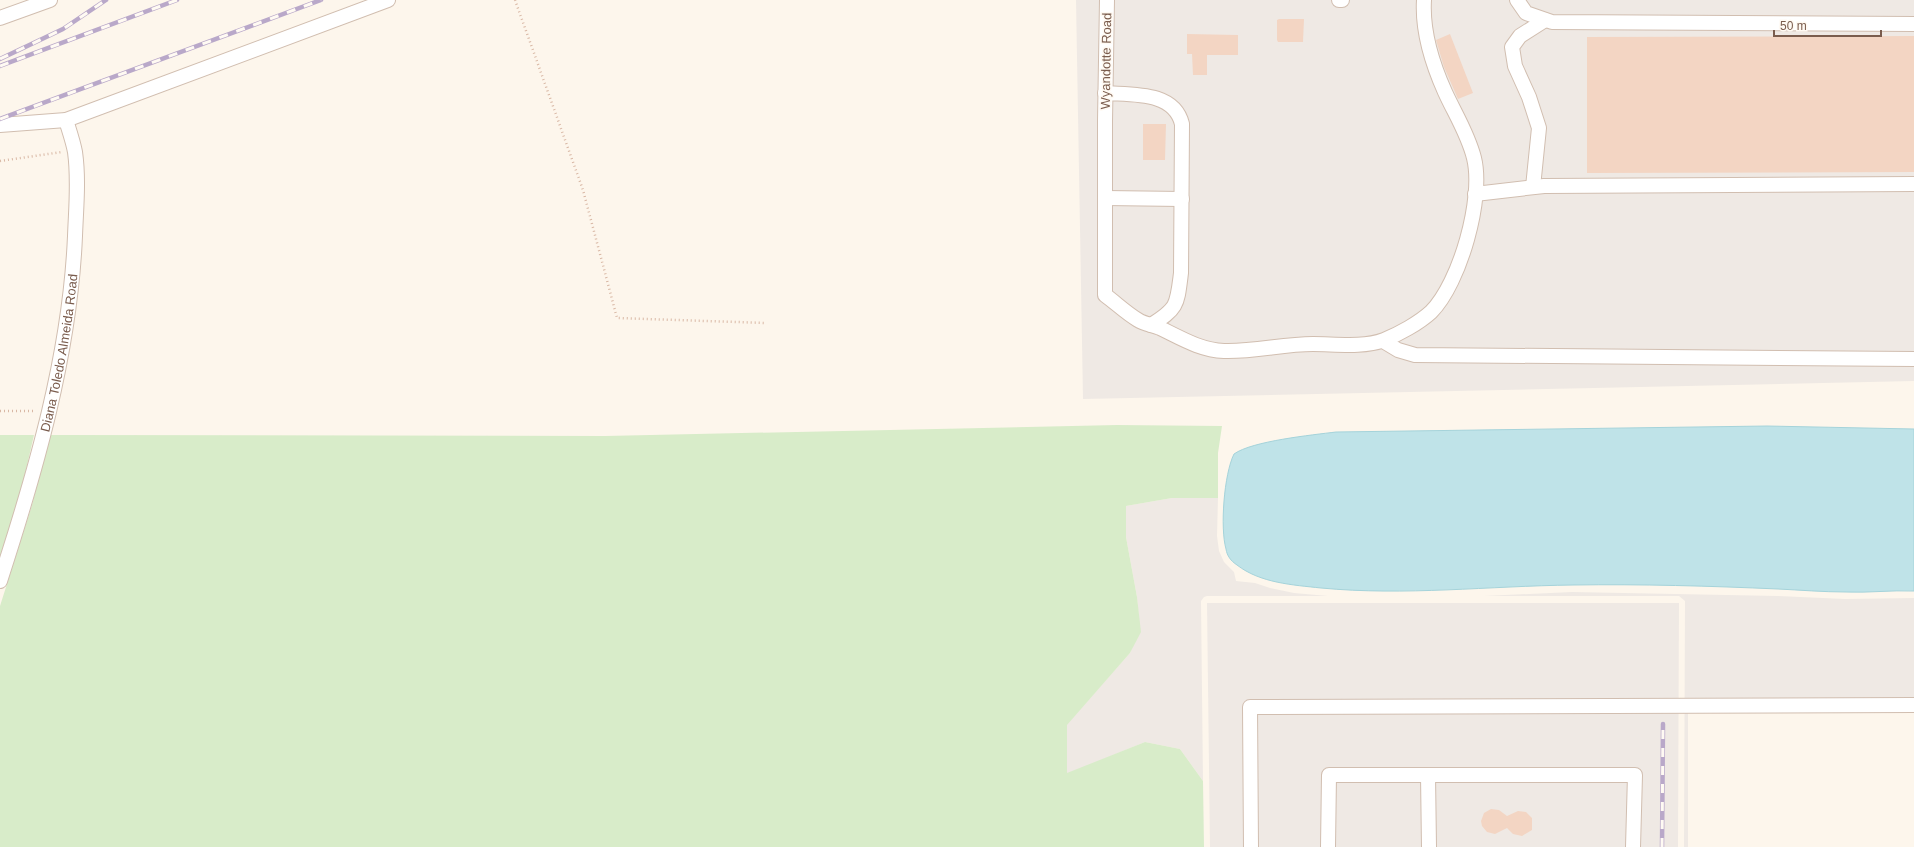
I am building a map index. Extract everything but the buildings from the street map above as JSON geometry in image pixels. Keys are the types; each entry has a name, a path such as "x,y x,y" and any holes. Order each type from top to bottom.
{"street":[{"path":"0,18 50,0"},
{"path":"0,125 66,120 388,0"},
{"name":"Wyandotte Road","path":"1107,0 1104,121 1105,295 1139,321 1151,325"},
{"path":"1151,325 1196,346 1224,351 1306,344 1359,344 1383,341 1405,329 1430,312 1444,295 1463,252 1473,221 1475,194 1474,161 1470,146 1445,91 1426,40 1423,14 1424,0"},
{"path":"1518,0 1526,14 1552,22 1914,24"},
{"path":"1533,187 1539,128 1529,98 1515,66 1512,47 1520,36 1545,20"},
{"path":"1105,93 1149,96 1164,101 1174,107 1179,114 1182,124 1181,273 1179,292 1175,305 1170,313 1151,325"},
{"name":"Diana Toledo Almeida Road","path":"0,581 26,502 62,354 73,278 78,181 74,150 66,120"},
{"path":"1475,194 1533,187 1914,184"},
{"path":"1105,198 1182,199"},
{"path":"1383,341 1398,350 1415,355 1914,359"},
{"path":"1251,847 1250,707 1914,705"},
{"path":"1328,847 1329,775 1635,775 1633,847"},
{"path":"1428,775 1429,847"}],"path":[{"path":"515,0 583,190 617,318 766,323"},
{"path":"0,161 74,150"},
{"path":"0,411 48,412"}],"shaded area":[{"path":"1076,0 1914,0 1914,381 1083,399"},
{"path":"1172,498 1218,498 1217,536 1219,551 1224,562 1234,572 1236,581 1255,583 1294,593 1328,596 1207,596 1201,601 1203,781 1180,749 1145,742 1067,774 1067,724 1130,653 1140,632 1137,597 1126,537 1126,506"},
{"path":"1572,592 1778,596 1845,599 1914,598 1914,701 1688,701 1688,847 1684,847 1685,601 1679,596 1484,596"},
{"path":"1207,603 1679,603 1678,847 1210,847"}],"green space":[{"path":"1117,425 1222,426 1218,453 1218,498 1172,498 1126,506 1126,537 1137,597 1141,632 1130,653 1067,725 1067,773 1145,742 1180,749 1203,781 1204,847 0,847 0,606 32,505 50,435 605,436"},
{"path":"0,435 34,435 19,500 0,557"}],"water":[{"path":"1767,426 1914,429 1914,591 1837,592 1727,587 1624,585 1573,585 1416,591 1321,588 1277,582 1256,576 1233,562 1227,552 1224,540 1223,515 1225,487 1234,454 1243,449 1268,442 1336,432"}],"railway":[{"path":"0,59 63,29 106,0"},
{"path":"0,66 177,0"},
{"path":"0,119 321,0"},
{"path":"1662,847 1663,724"}]}
